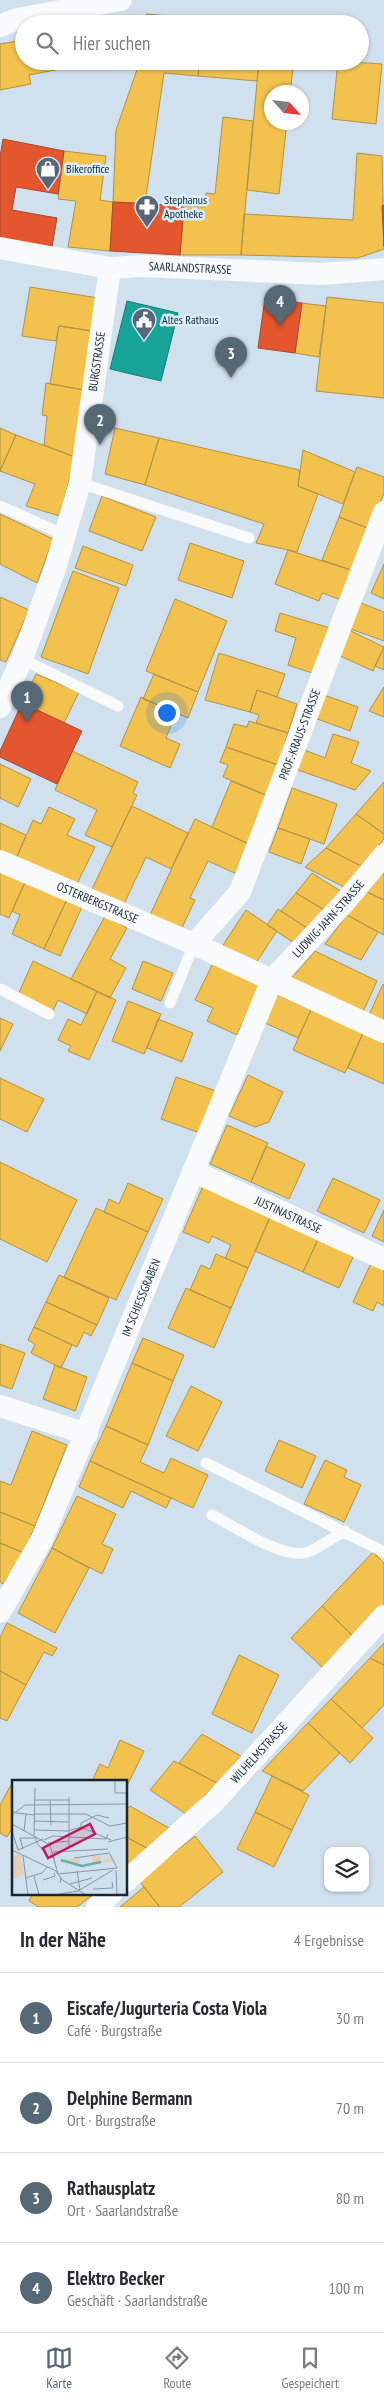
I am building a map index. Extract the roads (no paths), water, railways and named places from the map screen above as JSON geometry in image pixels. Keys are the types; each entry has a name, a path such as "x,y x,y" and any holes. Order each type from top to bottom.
{"street":[{"path":"39,15 120,0"},
{"path":"0,26 15,20"},
{"name":"SAARLANDSTRASSE","path":"0,248 110,268 142,266 322,274 384,269"},
{"name":"BURGSTRASSE","path":"0,707 22,659 55,570 80,483 110,268"},
{"name":"PROF.-KRAUS-STRASSE","path":"194,944 240,892 384,512"},
{"name":"LUDWIG-JAHN-STRASSE","path":"272,980 344,903 384,855"},
{"name":"OSTERBERGSTRASSE","path":"0,862 194,944 384,1032"},
{"name":"IM SCHIESSGRABEN","path":"0,1612 42,1539 272,980"},
{"name":"JUSTINASTRASSE","path":"193,1171 384,1259"},
{"path":"0,1406 86,1434"},
{"name":"WILHELMSTRASSE","path":"128,1879 214,1802 384,1616"},
{"path":"97,1907 111,1894"}],"lane":[{"path":"80,483 249,538"},
{"path":"0,506 65,535"},
{"path":"22,659 118,706"},
{"path":"170,1003 194,944"},
{"path":"0,989 49,1014"},
{"path":"206,1463 346,1531 384,1552"},
{"path":"212,1515 282,1551 295,1554 308,1552 346,1531"}],"place":[{"name":"Bikeroffice","path":"48,190"},
{"name":"Stephanus Apotheke","path":"147,228"},
{"name":"Elektro Becker","path":"280,326"},
{"name":"Altes Rathaus","path":"144,341"},
{"name":"Rathausplatz","path":"231,378"},
{"name":"Delphine Bermann","path":"100,445"},
{"name":"Eiscafe/Jugurteria Costa Viola","path":"27,722"}]}
